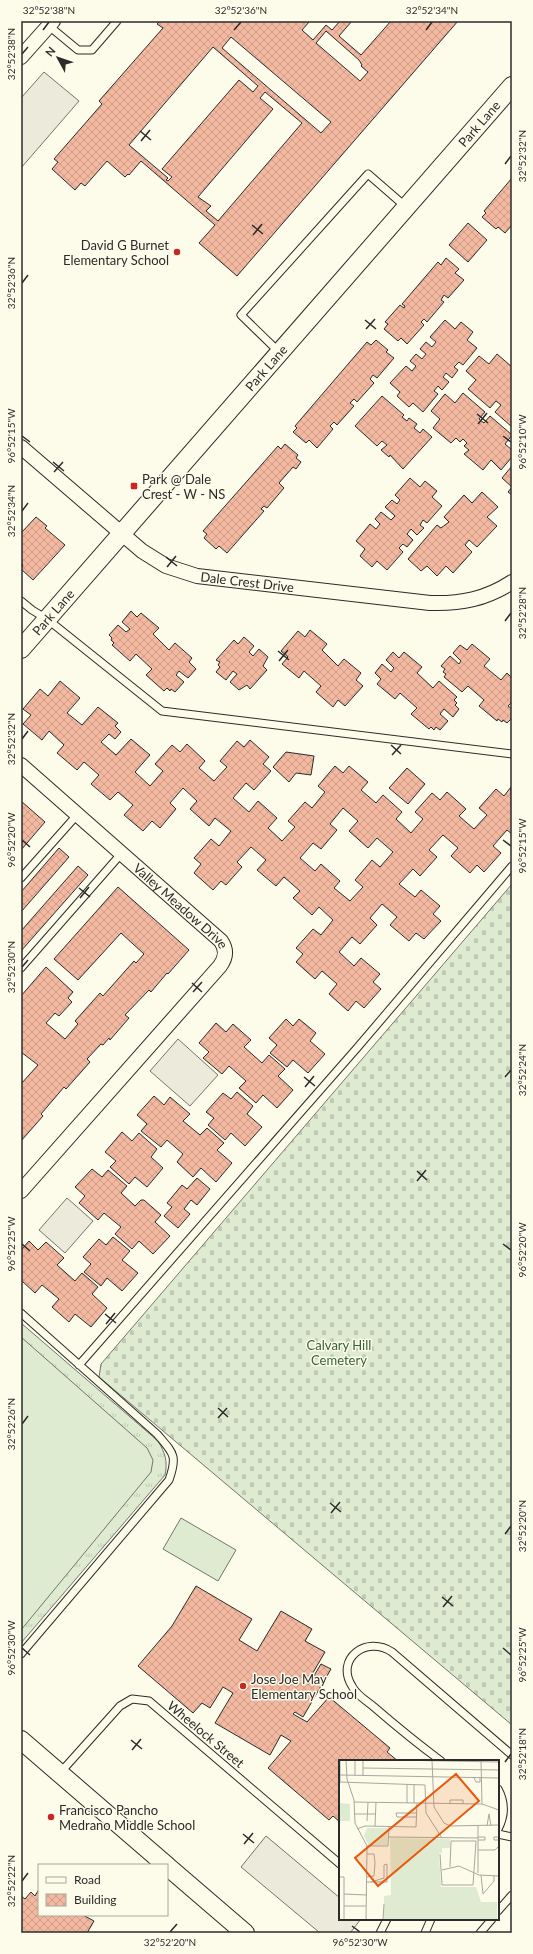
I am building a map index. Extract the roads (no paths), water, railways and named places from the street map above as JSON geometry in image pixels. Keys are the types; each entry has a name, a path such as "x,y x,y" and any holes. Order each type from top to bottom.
{"street":[{"path":"21,57 51,24"},
{"name":"Park Lane","path":"21,649 512,86"},
{"name":"Dale Crest Drive","path":"21,447 142,551 166,566 198,576 430,604 453,604 472,601 487,596 512,582"},
{"name":"Valley Meadow Drive","path":"21,765 221,941 224,946 225,957 220,966 21,1191"},
{"path":"21,1740 166,1864"},
{"path":"168,1866 245,1933"}],"lane":[{"path":"51,24 78,50 92,50 117,21"},
{"path":"279,352 241,315 368,174 406,207"},
{"path":"21,601 47,619 162,711 512,754"},
{"path":"21,878 77,815"},
{"path":"21,968 121,854"},
{"path":"79,1365 352,1054 512,866"},
{"path":"21,1313 157,1434 172,1453 175,1465 169,1480 21,1654"},
{"path":"440,1760 418,1744 352,1688 347,1671 349,1663 360,1650 376,1646 385,1648 392,1652 512,1755"},
{"name":"Wheelock Street","path":"60,1773 120,1706 132,1699 149,1701 339,1863"},
{"path":"499,1791 504,1808 502,1822 499,1827"},
{"path":"499,1834 512,1837"},
{"path":"499,1911 512,1895"},
{"path":"380,1933 386,1920"},
{"path":"425,1933 431,1920"},
{"path":"480,1933 491,1920"}],"place":[{"name":"David G Burnet Elementary School","path":"177,252"},
{"name":"Park @ Dale Crest - W - NS","path":"134,486"},
{"name":"Jose Joe May Elementary School","path":"243,1686"},
{"name":"Francisco Pancho Medrano Middle School","path":"51,1817"}],"park label":[{"name":"Calvary Hill Cemetery","path":"339,1352"}]}
